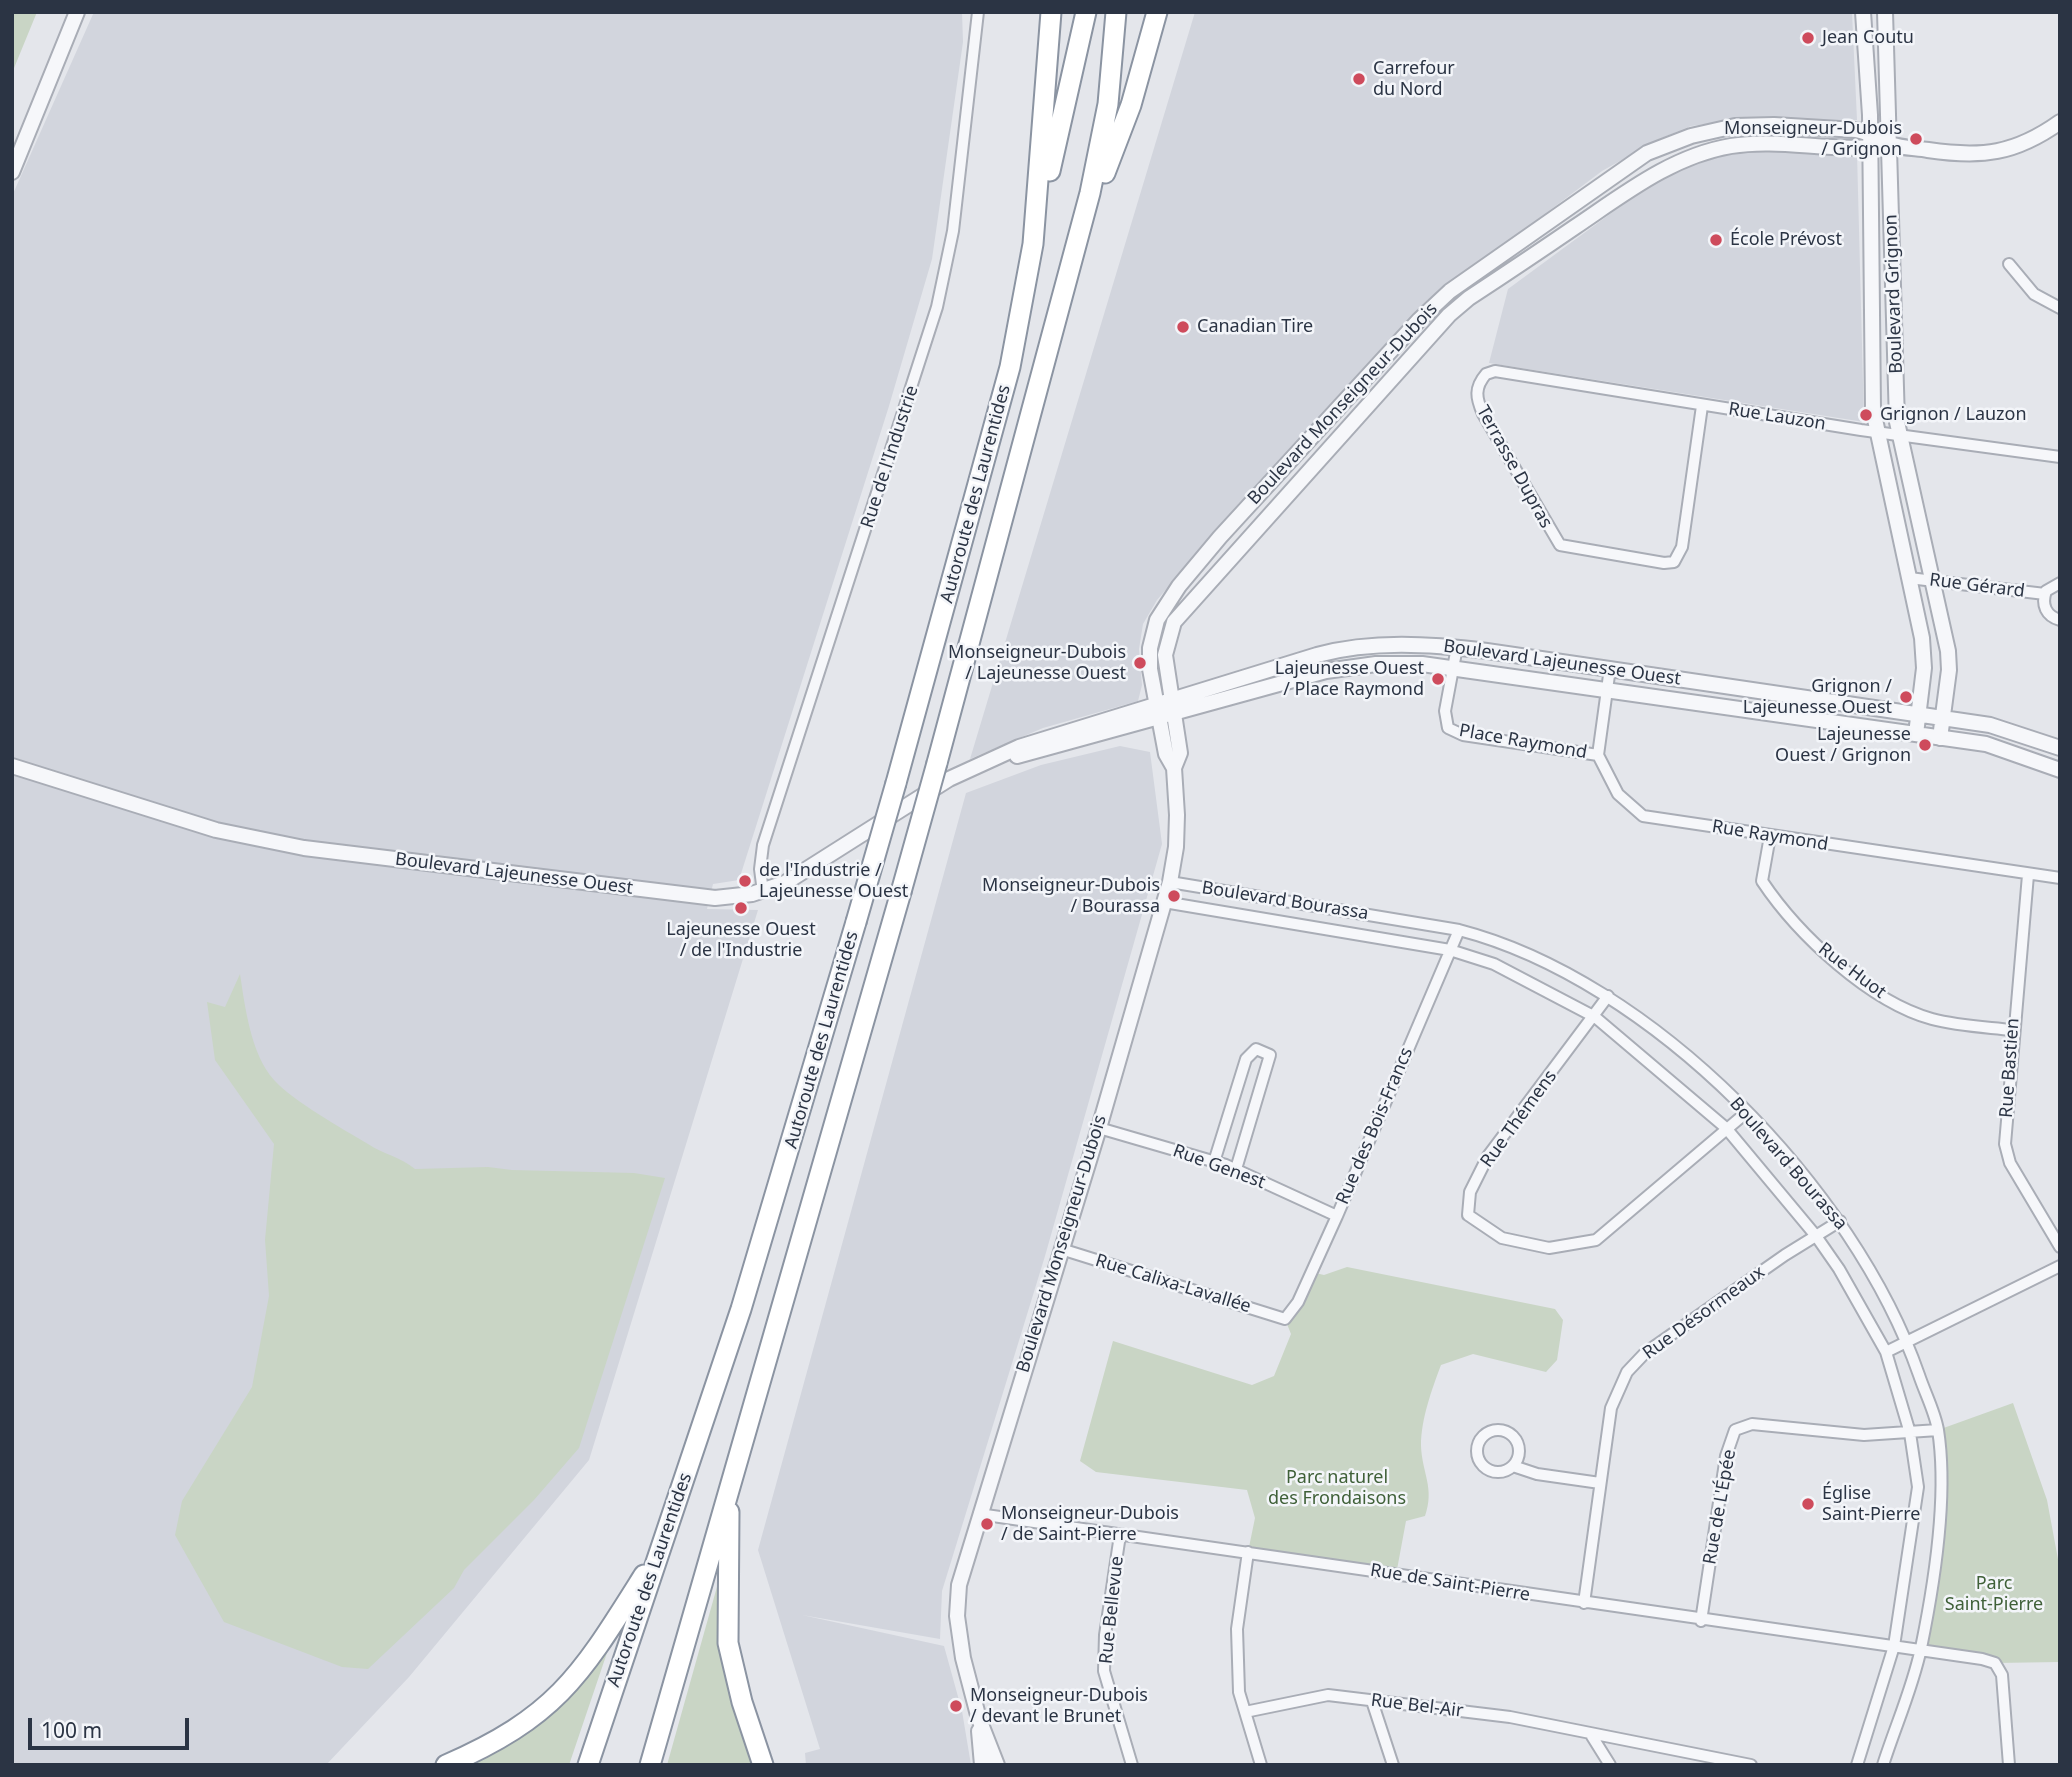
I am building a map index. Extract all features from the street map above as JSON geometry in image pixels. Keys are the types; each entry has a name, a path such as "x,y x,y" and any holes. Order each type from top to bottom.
{"highway":[{"name":"Autoroute des Laurentides","path":"588,1765 749,1287 992,442 1010,368 1032,244 1051,12"},
{"path":"1032,244 1086,12"},
{"name":"Autoroute des Laurentides","path":"650,1765 901,892 1079,243 1106,118 1116,12"},
{"path":"1079,243 1131,105 1157,12"},
{"path":"730,1483 726,1603 729,1643 742,1702 763,1765"},
{"path":"446,1765 508,1735 559,1696 588,1663 661,1548"}],"street":[{"path":"12,172 76,12"},
{"name":"Rue de l'Industrie","path":"762,892 760,869 764,845 940,299 951,247 968,124 978,12"},
{"name":"Boulevard Grignon","path":"1864,12 1876,432 1924,653 1916,734"},
{"name":"Boulevard Grignon","path":"1885,12 1900,435 1948,651 1940,738"},
{"name":"Boulevard Monseigneur-Dubois","path":"1174,768 1166,754 1156,704 1150,648 1157,620 1165,605 1220,537 1409,330 1450,291 1627,164 1668,145 1714,130 1753,124 1869,132 1891,144 1968,155 2023,145 2060,121"},
{"name":"Boulevard Monseigneur-Dubois","path":"996,1765 979,1719 963,1658 957,1616 959,1585 1170,882 1176,847 1174,768 1180,753 1166,655 1171,629 1183,609 1424,342 1469,298 1674,163 1729,146 1759,142 1869,149 1891,144"},
{"path":"2009,264 2034,294 2060,308"},
{"name":"Rue Lauzon","path":"1495,372 1703,406 2060,457"},
{"name":"Terrasse Dupras","path":"1495,372 1486,374 1480,381 1477,401 1553,536 1560,545 1569,549 1674,562 1682,547 1703,406"},
{"name":"Rue Gérard","path":"1909,579 2045,594"},
{"name":"Rue Gérard","path":"2060,583 2051,586 2045,594 2045,610 2060,620"},
{"name":"Boulevard Lajeunesse Ouest","path":"12,766 216,830 304,848 699,897 726,898 762,892 796,878 949,779 1050,737 1338,649 1366,646 1457,647 1943,717 2004,728 2060,748"},
{"name":"Place Raymond","path":"1457,647 1445,720 1455,733 1598,755"},
{"name":"Boulevard Lajeunesse Ouest","path":"992,761 1043,751 1348,666 1453,667 1916,734 2004,749 2060,770"},
{"path":"1598,755 1610,668"},
{"name":"Rue Raymond","path":"1598,755 1627,805 1643,816 2060,878"},
{"name":"Rue Huot","path":"1770,836 1762,881 1815,944 1882,997 1932,1019 2012,1030"},
{"name":"Rue Bastien","path":"2028,874 2012,1030 2005,1144 2010,1163 2060,1247"},
{"name":"Boulevard Bourassa","path":"1170,882 1459,930 1511,946 1608,996 1677,1048 1747,1112 1840,1221 1907,1340 1938,1430 1941,1509 1921,1650 1883,1765"},
{"name":"Boulevard Bourassa","path":"1164,902 1450,950 1494,964 1595,1017 1726,1128 1816,1236 1839,1269 1886,1352 1910,1433 1918,1487 1914,1529 1894,1646 1857,1765"},
{"name":"Rue des Bois-Francs","path":"1285,1319 1298,1302 1459,930"},
{"name":"Rue Thémens","path":"1608,996 1595,1017 1488,1156 1470,1192 1468,1214 1502,1238 1549,1248 1597,1240 1747,1112"},
{"path":"1214,1161 1245,1059 1256,1049 1270,1055 1236,1169"},
{"name":"Rue Genest","path":"1098,1128 1236,1169 1336,1216"},
{"name":"Rue Désormeaux","path":"1584,1603 1611,1408 1627,1372 1644,1353 1840,1221"},
{"name":"Rue Calixa-Lavallée","path":"1060,1249 1285,1319"},
{"path":"1886,1352 2060,1266"},
{"name":"Rue de L'Épée","path":"1701,1621 1726,1456 1735,1430 1752,1424 1864,1435 1938,1430"},
{"path":"1513,1466 1519,1455 1513,1436 1502,1429 1483,1435 1476,1448 1480,1463 1485,1468 1499,1472 1513,1466 1537,1474 1600,1483"},
{"name":"Rue de Saint-Pierre","path":"979,1514 1701,1621 1894,1646 1995,1663 2002,1675 2010,1765"},
{"path":"1914,1529 1938,1532"},
{"name":"Rue Bellevue","path":"1120,1535 1105,1635 1104,1671 1132,1765"},
{"path":"1248,1552 1237,1629 1239,1692 1261,1765"},
{"name":"Rue Bel-Air","path":"1245,1712 1328,1695 1510,1717 1751,1765"},
{"path":"1372,1701 1393,1765"},
{"name":"Boulevard Monseigneur-Dubois","path":"979,1719 982,1765"},
{"path":"1590,1733 1610,1765"},
{"name":"Rue Bel-Air","path":"1716,1765 1731,1761"}],"shaded area":[{"path":"94,12 962,12 963,42 932,259 889,406 739,880 713,884 707,909 758,910 589,1460 409,1677 326,1765 12,1765 12,196"},
{"path":"1195,12 1852,12 1857,120 1737,120 1691,126 1659,139 1602,171 1452,284 1398,332 1207,542 1157,600 1143,624 1139,649 1142,685 1138,701 1043,728 970,759"},
{"name":"École Prévost","path":"1743,146 1857,153 1864,422 1489,363 1508,289 1686,158"},
{"path":"1120,746 1150,752 1162,844 1045,1256 942,1591 940,1639 802,1615 944,1646 962,1711 971,1765 806,1765 805,1753 820,1749 758,1550 966,793 1041,765"}],"green space":[{"path":"12,12 37,12 12,73"},
{"path":"240,974 254,1044 266,1070 274,1080 293,1097 319,1114 415,1169 488,1167 634,1173 665,1178 579,1448 534,1500 464,1570 454,1588 368,1669 342,1667 224,1622 175,1535 182,1501 252,1387 269,1296 265,1240 274,1144 215,1060 207,1002 225,1007"},
{"name":"Parc naturel des Frondaisons","path":"1347,1267 1555,1309 1563,1320 1557,1360 1546,1372 1473,1354 1441,1365 1421,1436 1428,1506 1425,1516 1406,1521 1396,1575 1248,1552 1255,1518 1247,1490 1096,1472 1080,1461 1113,1341 1252,1385 1274,1376 1291,1334 1285,1319 1311,1272 1324,1275"},
{"name":"Parc Saint-Pierre","path":"2013,1403 2047,1500 2060,1570 2060,1662 1995,1663 1921,1650 1938,1532 1938,1430"},
{"path":"720,1576 755,1765 667,1765"},
{"path":"610,1644 569,1765 465,1765 546,1715 577,1685"}],"place":[{"name":"Jean Coutu","path":"1808,38"},
{"name":"Carrefour du Nord","path":"1359,79"},
{"name":"Monseigneur-Dubois / Grignon","path":"1916,139"},
{"name":"École Prévost","path":"1716,240"},
{"name":"Canadian Tire","path":"1183,327"},
{"name":"Grignon / Lauzon","path":"1866,415"},
{"name":"Monseigneur-Dubois / Lajeunesse Ouest","path":"1140,663"},
{"name":"Lajeunesse Ouest / Place Raymond","path":"1438,679"},
{"name":"Grignon / Lajeunesse Ouest","path":"1906,697"},
{"name":"Lajeunesse Ouest / Grignon","path":"1925,745"},
{"name":"de l'Industrie / Lajeunesse Ouest","path":"745,881"},
{"name":"Monseigneur-Dubois / Bourassa","path":"1174,896"},
{"name":"Lajeunesse Ouest / de l'Industrie","path":"741,908"},
{"name":"Église Saint-Pierre","path":"1808,1504"},
{"name":"Monseigneur-Dubois / de Saint-Pierre","path":"987,1524"},
{"name":"Monseigneur-Dubois / devant le Brunet","path":"956,1706"}]}
